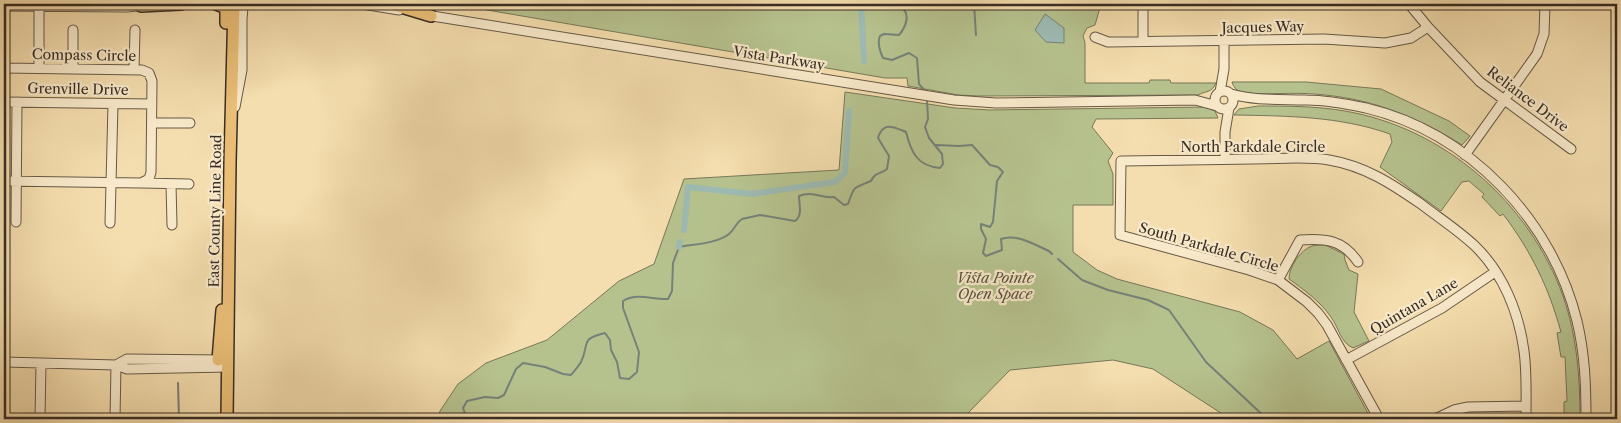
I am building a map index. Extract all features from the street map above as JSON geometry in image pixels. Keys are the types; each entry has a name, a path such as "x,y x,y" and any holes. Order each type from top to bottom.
{"main road":[{"path":"146,5 181,4"},
{"path":"216,4 226,8 230,135"},
{"name":"East County Line Road","path":"227,419 225,362 234,4"},
{"path":"391,4 431,16"}],"street":[{"path":"230,135 242,70 242,19 243,7 246,4"},
{"name":"Vista Parkway","path":"362,4 954,100 996,103 1195,100 1224,93 1258,100 1317,100 1369,109 1390,116 1426,131 1465,155 1492,177 1521,208 1541,236 1560,272 1577,321 1583,349 1586,419"},
{"path":"1143,4 1143,41"},
{"name":"Reliance Drive","path":"1409,4 1480,82 1571,149"},
{"path":"1465,155 1538,54 1544,34 1544,4"},
{"path":"4,6 127,7 146,5"},
{"path":"39,7 39,68"},
{"name":"Jacques Way","path":"1095,38 1108,42 1324,39 1385,43 1411,38 1428,27"},
{"path":"73,69 74,30"},
{"path":"134,70 135,30"},
{"path":"4,38 4,68"},
{"path":"1224,41 1224,93 1215,101 1225,107"},
{"name":"Compass Circle","path":"4,68 142,70 149,73 152,81 151,172 149,180 141,183"},
{"path":"1224,93 1234,99 1225,107 1226,159"},
{"name":"Vista Parkway","path":"1195,100 1225,107 1258,100"},
{"name":"Grenville Drive","path":"4,102 152,104"},
{"path":"16,102 16,222"},
{"path":"110,223 113,104"},
{"path":"152,123 190,123"},
{"name":"North Parkdale Circle","path":"1121,193 1121,161 1310,158 1346,164 1376,175 1456,229 1476,248 1495,272 1509,296 1518,320 1524,352 1526,419"},
{"path":"4,182 189,184"},
{"path":"171,184 172,224"},
{"name":"South Parkdale Circle","path":"1121,193 1120,235 1249,270 1278,280 1294,291 1318,313 1327,325 1379,419"},
{"path":"1278,280 1300,240 1323,238 1350,250 1358,262"},
{"name":"Quintana Lane","path":"1346,360 1442,308 1495,272"},
{"path":"4,362 116,364 127,369 225,362"},
{"path":"40,419 41,363"},
{"path":"115,419 116,364"},
{"path":"1436,419 1454,410 1468,406 1526,406"}],"green space":[{"path":"452,4 1101,4 1095,25 1087,28 1083,36 1085,43 1085,83 1149,83 1150,80 1170,80 1171,83 1216,83 1210,90 1198,95 958,95 908,86 907,78 885,78"},
{"path":"1232,82 1306,82 1381,89 1449,121 1470,136 1462,145 1430,126 1362,101 1316,94 1252,94 1237,90"},
{"name":"Vista Pointe Open Space","path":"845,92 955,108 990,110 1206,107 1215,111 1218,118 1096,119 1092,127 1113,153 1108,161 1113,174 1113,205 1073,205 1073,252 1097,270 1117,279 1240,312 1273,330 1297,359 1329,341 1371,419 1230,419 1153,369 1113,360 1010,370 969,412 966,419 913,419 912,416 886,419 438,419 440,411 458,384 486,363 547,340 619,281 654,264 684,179 839,170"},
{"path":"1258,106 1323,108 1345,111 1381,120 1416,134 1449,152 1478,175 1505,201 1529,230 1548,262 1563,296 1575,342 1580,419 1564,419 1564,402 1567,401 1565,357 1561,357 1557,333 1561,332 1545,285 1513,228 1503,214 1500,216 1482,197 1484,194 1469,181 1462,182 1441,211 1380,167 1392,142 1390,134 1332,120 1234,115 1239,109"},
{"path":"1325,245 1344,254 1349,270 1358,274 1354,312 1369,341 1353,348 1342,338 1327,311 1312,296 1289,279 1293,264 1303,251 1312,246"}],"water":[{"path":"1045,14 1064,28 1064,43 1046,42 1035,30"}],"waterway":[{"path":"861,4 864,61"},
{"path":"886,4 899,6 907,16 904,28 899,35 884,34 880,36 879,44 882,56 892,60 909,53 917,58 919,84 926,92"},
{"path":"974,4 976,35"},
{"path":"467,419 463,408 467,401 485,397 498,398 504,395 516,369 523,363 571,375 584,356 588,340 605,333 610,340 611,350 617,362 620,378 629,379 637,372 639,352 623,308 623,301 634,297 668,299 672,291 673,263 679,247 718,240 731,232 742,219 760,215 795,221 800,213 799,196 804,194 834,197 844,205 848,204 855,188 871,181 876,174 887,169 889,156 878,138 886,127 893,127 906,132 916,157 932,167 940,168 943,164 942,154 929,138 925,127 928,119 927,100"},
{"path":"684,230 688,187 752,194 835,182 845,173 849,111"},
{"path":"936,145 972,145 990,165 998,167 1003,172 997,181 993,222 990,227 981,224 981,229 986,239 983,253 986,256 1002,250 1001,239 1007,238 1025,240 1052,254"},
{"path":"679,247 680,242"},
{"path":"1058,259 1082,280 1108,290 1148,300 1169,310 1206,362 1267,419"},
{"path":"178,383 179,419"}]}
